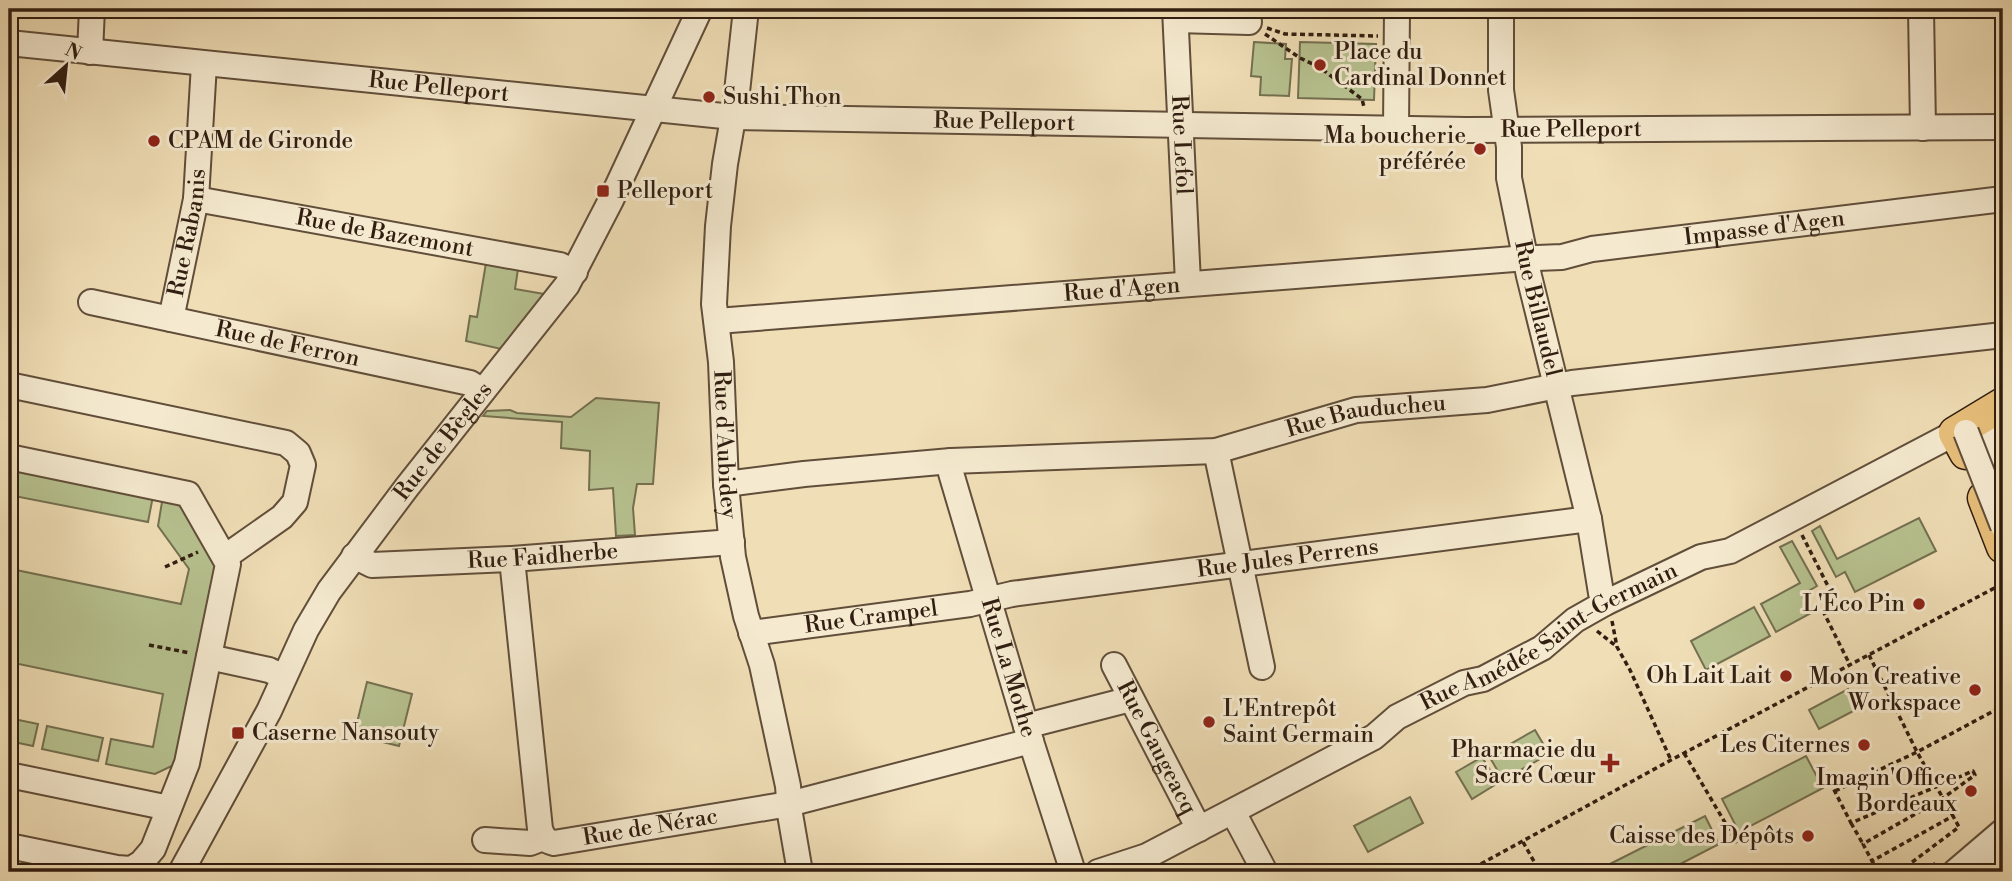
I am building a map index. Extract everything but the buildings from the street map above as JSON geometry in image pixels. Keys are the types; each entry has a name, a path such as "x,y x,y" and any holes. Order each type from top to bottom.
{"main road":[{"path":"1982,421 1967,456 2003,547"}],"street":[{"path":"90,52 92,9"},
{"name":"Rue de Bègles","path":"181,872 269,711 312,620 329,591 575,272 700,9"},
{"name":"Rue d'Aubidey","path":"746,9 718,226 714,304 726,484 736,569 762,666 788,786 800,872"},
{"path":"1396,129 1397,9"},
{"name":"Rue Billaudel","path":"1502,9 1501,90 1509,178 1525,259 1589,519 1605,603"},
{"path":"1922,9 1923,128"},
{"path":"1176,15 1249,23"},
{"name":"Rue Lefol","path":"1176,15 1188,283"},
{"name":"Rue Pelleport","path":"9,43 733,117 1365,129 2003,127"},
{"name":"Rue Rabanis","path":"171,318 196,199 204,64"},
{"name":"Rue de Bazemont","path":"196,199 560,265 575,272"},
{"name":"Impasse d'Agen","path":"1525,259 1562,257 1592,249 2003,200"},
{"name":"Rue d'Agen","path":"717,321 1525,259"},
{"name":"Rue de Ferron","path":"91,302 470,383 482,391"},
{"name":"Rue Bauducheu","path":"726,484 951,461 1216,451 1356,410 1487,400 1572,383 2003,335"},
{"path":"9,385 286,443 298,453 303,465 295,502 282,517 220,549"},
{"path":"1982,421 2003,465"},
{"path":"1982,421 2003,526"},
{"name":"Rue Amédée Saint-Germain","path":"1097,872 1147,856 1374,737 1397,717 1464,683 1483,680 1542,648 1575,620 1605,603 1701,557 1730,551 1982,421"},
{"path":"1216,451 1262,667"},
{"path":"9,457 188,494 228,564 187,763 153,849 141,863 131,869 9,846"},
{"name":"Rue La Mothe","path":"951,461 951,473 1073,872"},
{"name":"Rue Jules Perrens","path":"989,600 1012,594 1589,519"},
{"name":"Rue Faidherbe","path":"354,556 372,565 512,559 732,542"},
{"path":"512,559 538,816 543,838"},
{"name":"Rue Crampel","path":"751,633 989,600"},
{"path":"209,657 269,670 284,677"},
{"name":"Rue Gaugeacq","path":"1114,664 1199,829"},
{"name":"Rue de Nérac","path":"485,840 530,843 543,838 554,844 789,804 1029,734 1131,699"},
{"path":"9,775 169,808"},
{"path":"1233,812 1265,872"},
{"path":"1955,872 2003,831"},
{"path":"1989,872 2003,860"}],"path":[{"path":"1249,23 1285,34 1397,36"},
{"path":"1249,23 1300,58 1319,67 1362,99 1366,117 1365,129"},
{"path":"1805,541 1832,594 1823,611 1850,666"},
{"path":"165,567 220,549"},
{"path":"1466,872 2002,584"},
{"path":"149,645 209,657"},
{"path":"1617,647 1671,760"},
{"path":"1869,655 1917,752 1959,827 1899,872"},
{"path":"1835,792 2003,706"},
{"path":"1684,753 1737,843"},
{"path":"1851,823 1973,771 1975,775 1943,798 1863,844"},
{"path":"1830,782 1878,872"},
{"path":"1871,861 1952,816"},
{"path":"1523,842 1540,872"}],"green space":[{"path":"1254,42 1286,44 1285,59 1292,59 1289,96 1260,95 1261,77 1251,76"},
{"path":"1300,42 1376,44 1374,100 1298,98"},
{"path":"486,263 518,269 515,289 544,294 501,349 466,341 470,316 477,317"},
{"path":"596,398 659,403 653,484 637,484 633,508 635,535 616,536 613,488 589,490 590,451 561,448 562,422 483,416 487,411 510,410 517,413 571,417"},
{"path":"9,469 153,496 148,522 9,495"},
{"path":"163,496 170,497 190,515 218,571 180,762 155,774 106,764 111,739 153,747 163,694 9,662 9,578 11,569 181,604 189,569 158,526"},
{"path":"1919,518 1936,551 1855,592 1845,572 1836,577 1812,531 1820,526 1837,559"},
{"path":"1792,541 1817,586 1802,595 1811,613 1776,632 1761,604 1800,583 1780,547"},
{"path":"1754,607 1770,636 1706,670 1691,641"},
{"path":"367,682 412,694 399,746 354,735"},
{"path":"1848,689 1859,708 1819,729 1809,710"},
{"path":"9,718 38,724 33,746 9,741"},
{"path":"47,726 103,738 98,761 42,749"},
{"path":"1535,730 1549,754 1503,780 1489,756"},
{"path":"1806,756 1823,788 1739,832 1722,799"},
{"path":"1482,757 1498,783 1472,799 1456,772"},
{"path":"1410,797 1423,823 1368,852 1354,826"},
{"path":"1705,816 1719,844 1665,872 1594,872"}],"place":[{"name":"Place du Cardinal Donnet","path":"1320,65"},
{"name":"Sushi Thon","path":"709,97"},
{"name":"CPAM de Gironde","path":"154,141"},
{"name":"Ma boucherie préférée","path":"1480,149"},
{"name":"Pelleport","path":"603,191"},
{"name":"L'Éco Pin","path":"1919,604"},
{"name":"Oh Lait Lait","path":"1786,676"},
{"name":"Moon Creative Workspace","path":"1975,690"},
{"name":"L'Entrepôt Saint Germain","path":"1209,722"},
{"name":"Caserne Nansouty","path":"238,733"},
{"name":"Les Citernes","path":"1864,745"},
{"name":"Pharmacie du Sacré Cœur","path":"1610,763"},
{"name":"Imagin'Office Bordeaux","path":"1971,791"},
{"name":"Caisse des Dépôts","path":"1808,836"}]}
